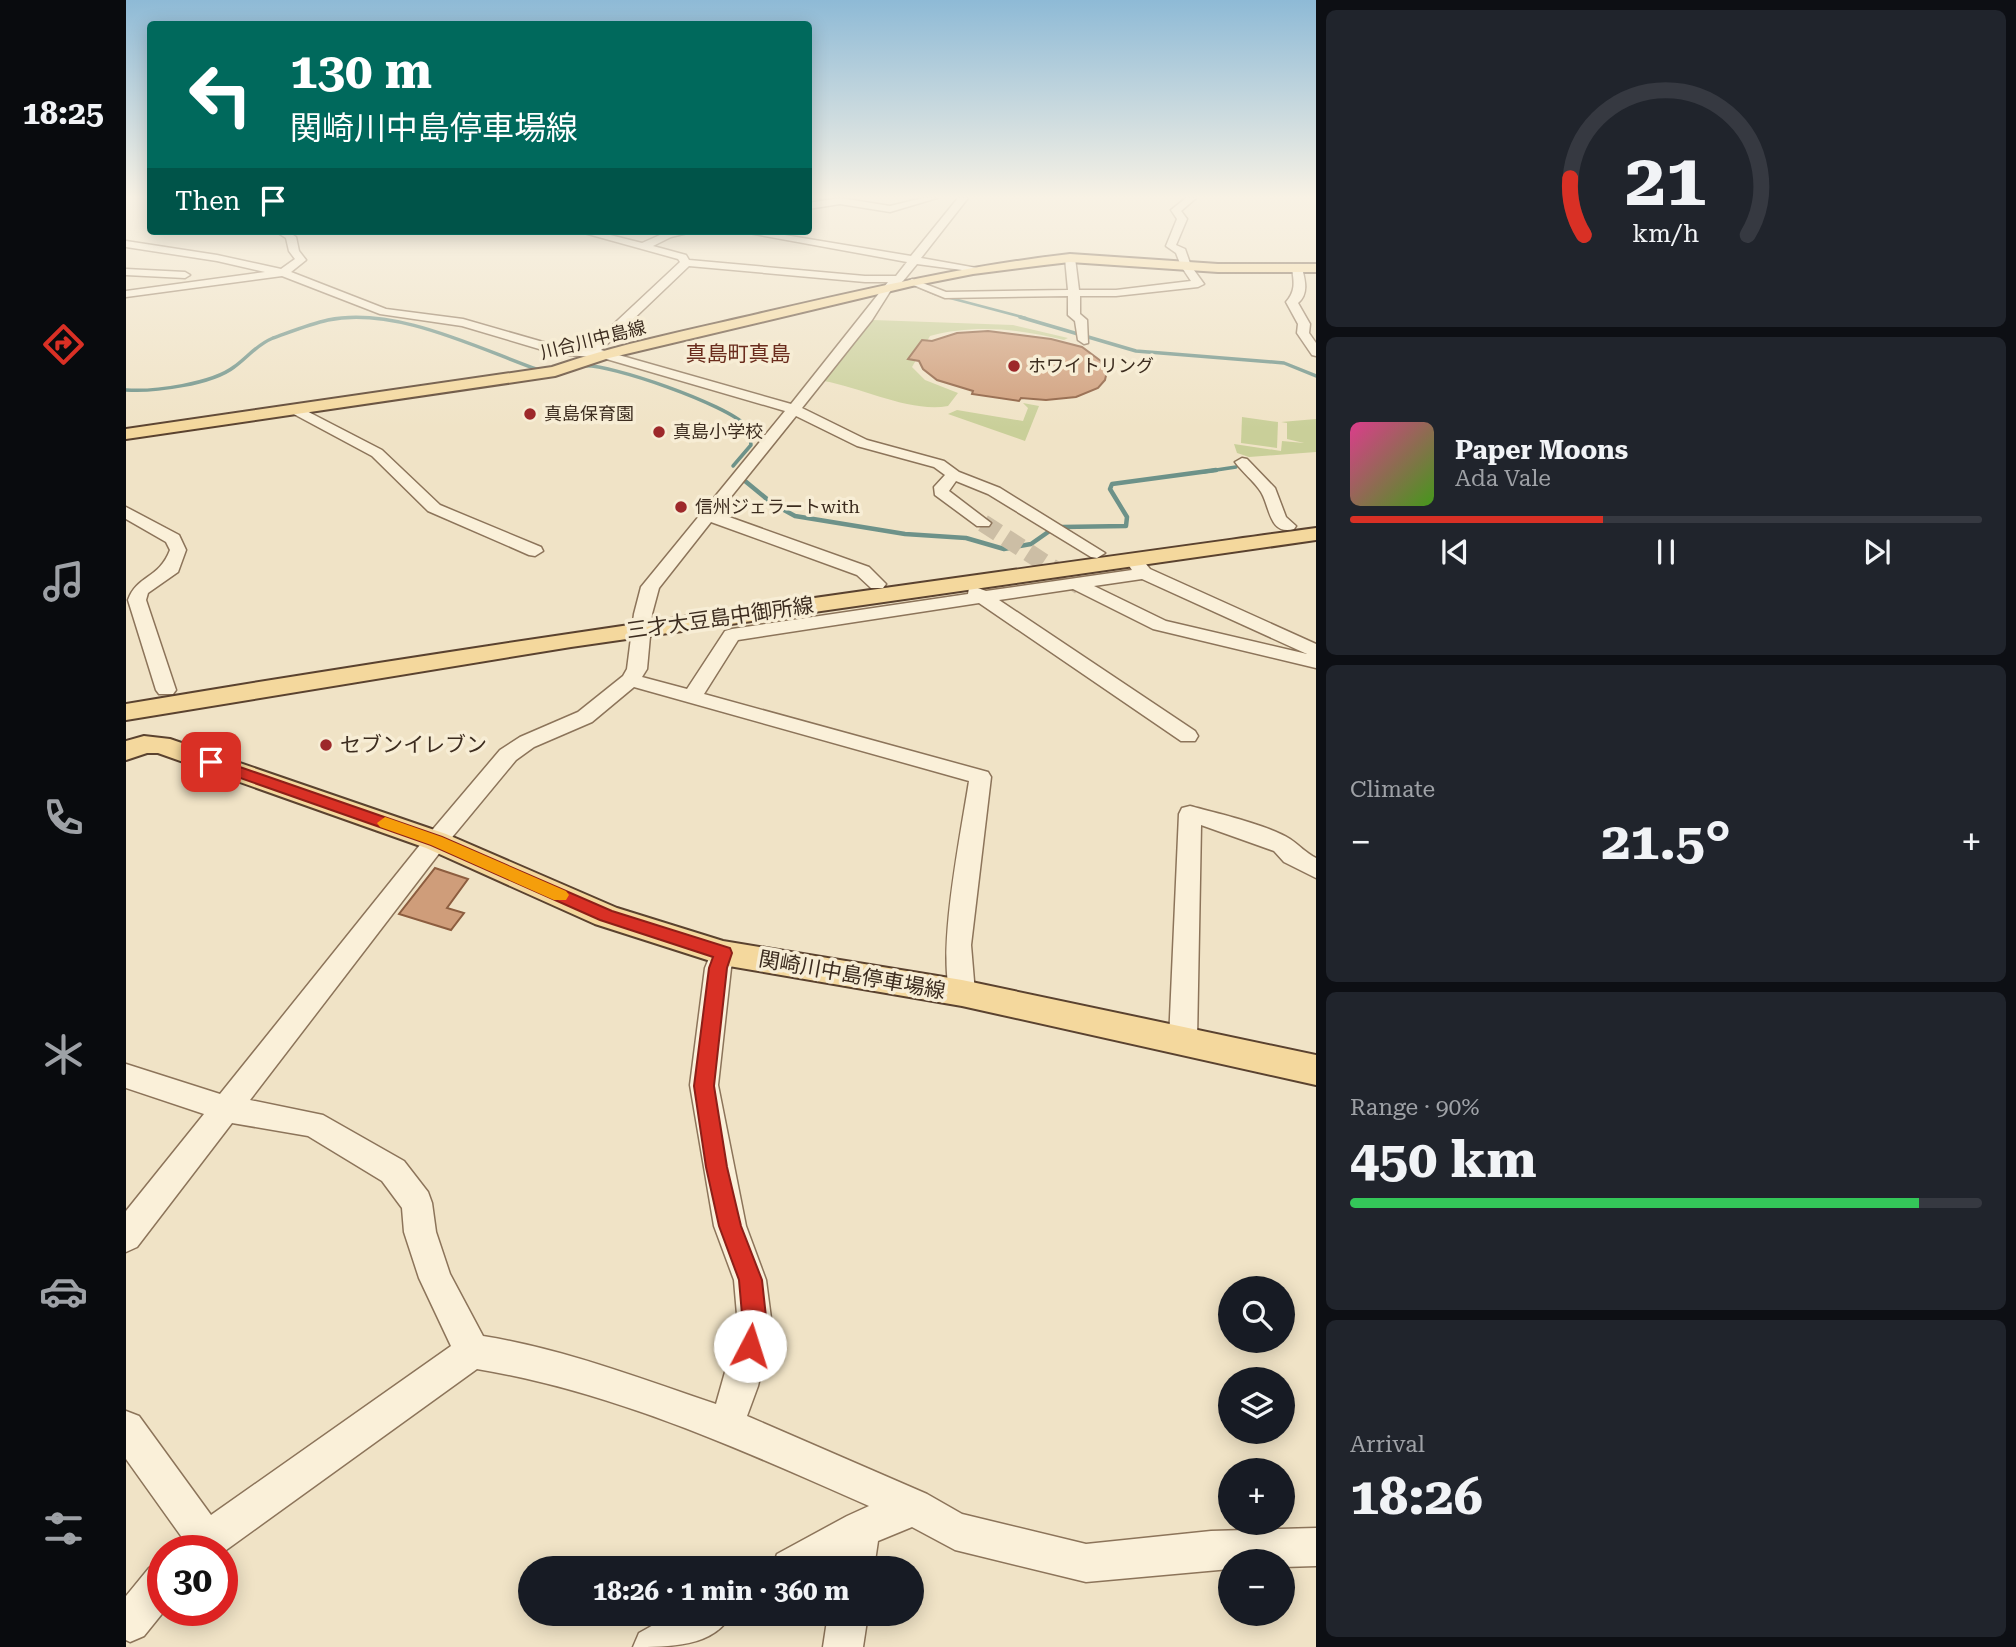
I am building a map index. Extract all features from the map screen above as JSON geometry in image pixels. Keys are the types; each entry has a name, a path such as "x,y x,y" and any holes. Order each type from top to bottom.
{"main road":[{"name":"川合川中島線","path":"126,434 555,371 597,354 900,283 946,275"},
{"name":"三才大豆島中御所線","path":"126,712 770,596 877,584 1316,522"},
{"name":"三才大豆島中御所線","path":"126,697 642,621 974,590 1139,567 1316,534"},
{"name":"関崎川中島停車場線","path":"126,751 144,744 161,745 436,841 606,916 723,953 962,993 1316,1070"}],"street":[{"path":"158,275 226,281"},
{"path":"126,294 269,275"},
{"path":"287,275 384,312 463,323 556,350 597,354 793,410 862,443 939,464 954,475 994,491 1097,553"},
{"path":"597,354 674,275"},
{"path":"819,275 900,283 945,295 1116,293 1198,284 1192,275"},
{"path":"126,1236 436,841 508,755 527,742 585,717 631,680 637,669 642,621 650,587 905,275"},
{"path":"1072,275 1074,315 1082,320 1083,338"},
{"path":"1298,275 1301,300 1292,302 1304,324 1303,333 1316,352"},
{"path":"295,409 377,453 434,508 535,551"},
{"path":"1242,462 1269,491 1279,519 1288,526"},
{"path":"954,475 942,487 941,492 983,523"},
{"path":"126,512 173,539 178,550 172,568 141,591 137,600 166,690"},
{"path":"708,514 863,571 877,584"},
{"path":"126,534 147,524"},
{"path":"1139,567 1316,651"},
{"path":"1080,586 1160,625 1316,662"},
{"path":"692,697 732,635 974,590 1188,736"},
{"path":"631,680 981,777 958,945 962,993"},
{"path":"1183,1040 1191,814 1224,823 1282,845 1292,856 1316,869"},
{"path":"723,953 718,968 704,1086 725,1202 750,1280 755,1326 741,1386 726,1424"},
{"path":"126,1076 228,1109 313,1124 393,1171 417,1203 420,1232 435,1278 451,1314 473,1351"},
{"path":"217,1535 473,1351 532,1362 587,1377 726,1424 914,1507 956,1531 1086,1563 1211,1550 1316,1547"},
{"path":"126,1429 195,1535"},
{"path":"812,1556 860,1529 914,1507"},
{"path":"857,1556 860,1529"},
{"path":"130,1622 147,1601"},
{"path":"653,1647 690,1626"},
{"path":"843,1647 846,1626"}],"green space":[{"path":"873,320 1013,325 1068,338 1064,340 997,329 963,330 930,336 912,367 925,380 958,393 948,406 918,406 824,381"},
{"path":"1023,403 1039,406 1025,441 948,414 957,410 1023,421 1028,408"},
{"path":"1242,417 1278,422 1277,448 1241,443"},
{"path":"1316,419 1316,452 1249,457 1237,453 1234,444 1281,451 1282,441 1304,443 1287,439 1287,423 1281,422"}],"building":[{"name":"ホワイトリング","path":"988,331 1051,339 1082,347 1105,364 1105,380 1098,388 1076,397 1046,400 1021,398 1019,401 972,394 973,391 937,380 923,369 919,361 908,359 922,340 932,341 957,333"},
{"path":"435,868 468,879 447,908 464,913 451,930 399,914"}],"waterway":[{"path":"916,286 935,294 1026,318"},
{"path":"126,390 167,388 212,378 234,367 273,338 328,320 354,317 408,324 463,341 539,370"},
{"path":"1020,317 1136,351 1284,363 1316,376"},
{"path":"583,366 641,378 693,397 734,417 747,427 751,445 733,466"},
{"path":"1203,472 1236,467"},
{"path":"1062,527 1126,526 1127,517 1110,489 1112,484 1216,470"},
{"path":"745,481 773,504 795,516 905,534 966,538 1004,549 1031,544 1051,530"}],"tunnel":[{"path":"983,523 1080,586"}],"slow traffic":[{"path":"385,823 436,841 560,895"}],"place":[{"name":"ホワイトリング","path":"1014,366"},
{"name":"真島保育園","path":"530,414"},
{"name":"真島小学校","path":"659,432"},
{"name":"信州ジェラートwith","path":"681,507"},
{"name":"セブンイレブン","path":"326,745"}],"district":[{"name":"真島町真島","path":"738,354"}],"route":[{"path":"211,762 436,841 606,916 684,943 723,953 718,968 704,1086 730,1226 750,1280 755,1326 750,1346"}]}
